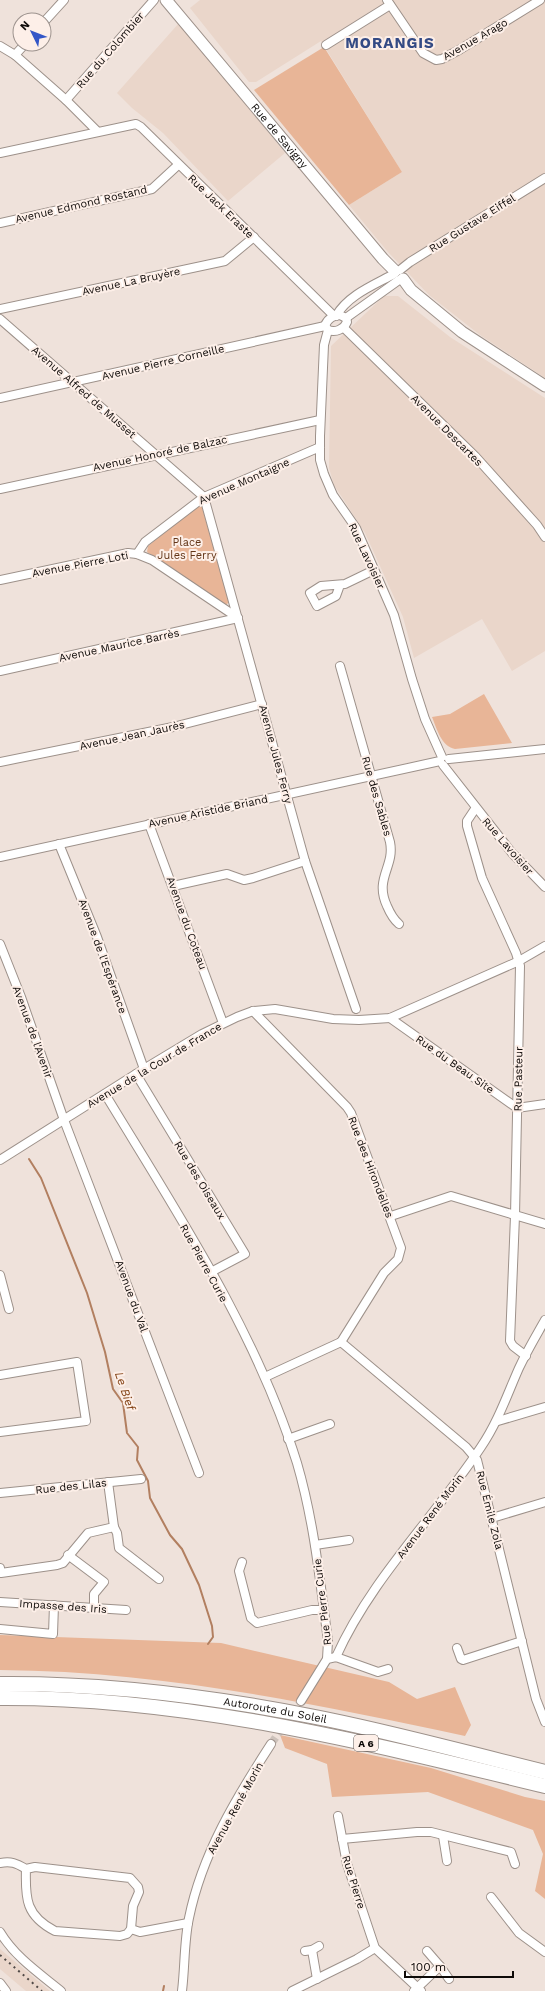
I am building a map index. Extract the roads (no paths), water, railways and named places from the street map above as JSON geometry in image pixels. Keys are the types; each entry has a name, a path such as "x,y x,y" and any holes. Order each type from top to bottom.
{"highway":[{"name":"Autoroute du Soleil","path":"0,1684 130,1690 254,1706 311,1716 545,1772"},
{"name":"Autoroute du Soleil","path":"0,1698 122,1704 186,1710 254,1720 406,1752 545,1786"}],"street":[{"path":"52,13 64,0"},
{"name":"Rue du Colombier","path":"66,100 154,0"},
{"name":"Rue de Savigny","path":"166,0 383,259 411,290 462,332 545,386"},
{"name":"Avenue Arago","path":"389,2 423,53 436,60 442,60 540,0"},
{"path":"326,44 389,2"},
{"path":"0,46 15,55 66,100 97,131"},
{"path":"15,55 18,52"},
{"name":"Rue Jack Eraste","path":"97,131 136,124 142,127 178,165 335,316"},
{"path":"0,153 97,131"},
{"name":"Avenue Edmond Rostand","path":"0,223 152,189 178,165"},
{"name":"Rue Gustave Eiffel","path":"398,275 410,262 545,178"},
{"name":"Avenue La Bruyère","path":"0,309 225,261 254,237"},
{"path":"346,318 347,322 344,328 335,332 327,328 327,320 335,316 341,307 377,282 398,275"},
{"path":"335,316 346,318 398,275"},
{"name":"Avenue Alfred de Musset","path":"0,319 204,497"},
{"name":"Avenue Pierre Corneille","path":"0,398 327,328"},
{"name":"Rue Lavoisier","path":"327,328 324,345 320,420 320,460 327,484 356,528 394,615 425,719 443,760 475,809 512,853 545,888"},
{"name":"Avenue Descartes","path":"344,328 475,456 537,525 545,537"},
{"name":"Avenue Honoré de Balzac","path":"0,489 155,454 320,420"},
{"name":"Avenue Montaigne","path":"137,554 145,542 204,497 320,447"},
{"name":"Avenue Jules Ferry","path":"204,497 305,861 356,1009"},
{"name":"Avenue Pierre Loti","path":"0,580 116,555 137,554 152,560 238,618"},
{"path":"340,585 374,570"},
{"name":"Avenue Maurice Barrès","path":"0,671 238,618"},
{"name":"Rue des Sables","path":"340,666 391,849 383,880 383,893 393,919 399,924"},
{"name":"Avenue Jean Jaurès","path":"0,762 173,727 262,704"},
{"name":"Avenue Aristide Briand","path":"0,857 443,760 545,749"},
{"name":"Rue Pasteur","path":"475,809 467,822 467,826 482,878 519,961 520,984 515,1216 510,1341 513,1346 526,1356"},
{"name":"Avenue du Coteau","path":"149,824 223,1023"},
{"name":"Avenue de l'Espérance","path":"59,844 97,937 144,1069"},
{"path":"173,886 227,874 244,880 305,861"},
{"name":"Avenue de l'Avenir","path":"0,944 22,997 64,1120"},
{"name":"Avenue de la Cour de France","path":"0,1160 144,1069 223,1023 253,1012 281,1009 333,1018 359,1020 390,1018 519,961 545,946"},
{"name":"Rue des Hirondelles","path":"253,1012 347,1107 351,1113 401,1248 400,1255 384,1273 341,1342"},
{"name":"Rue du Beau Site","path":"390,1018 517,1108"},
{"name":"Rue des Oiseaux","path":"136,1074 245,1254 211,1272"},
{"name":"Rue Pierre Curie","path":"105,1094 211,1272 265,1377 296,1462 313,1527 328,1641 332,1658"},
{"path":"517,1108 545,1104"},
{"name":"Avenue du Val","path":"64,1120 199,1473"},
{"path":"390,1216 451,1196 545,1224"},
{"path":"0,1275 9,1309"},
{"name":"Avenue René Morin","path":"301,1701 332,1658 386,1574 474,1458 498,1421 526,1356 545,1320"},
{"path":"265,1377 341,1342"},
{"name":"Rue Émile Zola","path":"341,1342 466,1447 480,1468 536,1698 545,1722"},
{"path":"0,1375 77,1362 86,1421 0,1432"},
{"path":"498,1421 545,1407"},
{"path":"288,1439 330,1424"},
{"name":"Rue des Lilas","path":"0,1493 141,1479"},
{"path":"108,1482 114,1527 117,1533 119,1548 159,1579"},
{"path":"492,1518 545,1502"},
{"path":"0,1568 1,1573 63,1563 68,1555 88,1533 114,1527"},
{"name":"Rue Pierre Curie","path":"315,1545 349,1540"},
{"path":"68,1555 104,1582 94,1594 94,1608"},
{"path":"242,1562 239,1571 251,1618 257,1623 312,1610 324,1610"},
{"name":"Impasse des Iris","path":"0,1602 126,1610"},
{"path":"0,1629 53,1634 54,1605"},
{"path":"457,1648 461,1659 466,1660 522,1641"},
{"path":"332,1658 378,1672 388,1669"},
{"name":"Avenue René Morin","path":"182,1991 188,1923 207,1858 244,1788 271,1744"},
{"name":"Rue Pierre","path":"338,1816 347,1864 375,1948"},
{"path":"342,1839 431,1832 511,1852 515,1864"},
{"path":"443,1836 447,1861"},
{"path":"0,1863 11,1861 26,1869 35,1867 130,1878 138,1887 139,1892 133,1906 131,1929 127,1934 120,1936 55,1931 48,1927 34,1914 27,1901 26,1869"},
{"path":"491,1897 519,1933 545,1952"},
{"path":"131,1929 140,1932 188,1923"},
{"path":"0,1932 8,1945 18,1956 61,1991"},
{"path":"292,1991 375,1948 418,1990 440,1966"},
{"path":"312,1949 317,1979"},
{"path":"427,1951 449,1979"},
{"path":"0,1983 6,1991"}],"waterway":[{"name":"Le Bief","path":"29,1159 41,1178 87,1293 105,1352 113,1389 123,1403 127,1433 138,1447 137,1460 148,1481 150,1498 170,1535 182,1549 199,1585 212,1626 213,1637 208,1644"},
{"name":"Le Bief","path":"163,1991 164,1986"}],"tunnel":[{"path":"271,1744 301,1701"}],"railway":[{"path":"0,1955 42,1991"}],"district":[{"name":"MORANGIS","path":"390,43"}],"park label":[{"name":"Place Jules Ferry","path":"187,548"}]}
